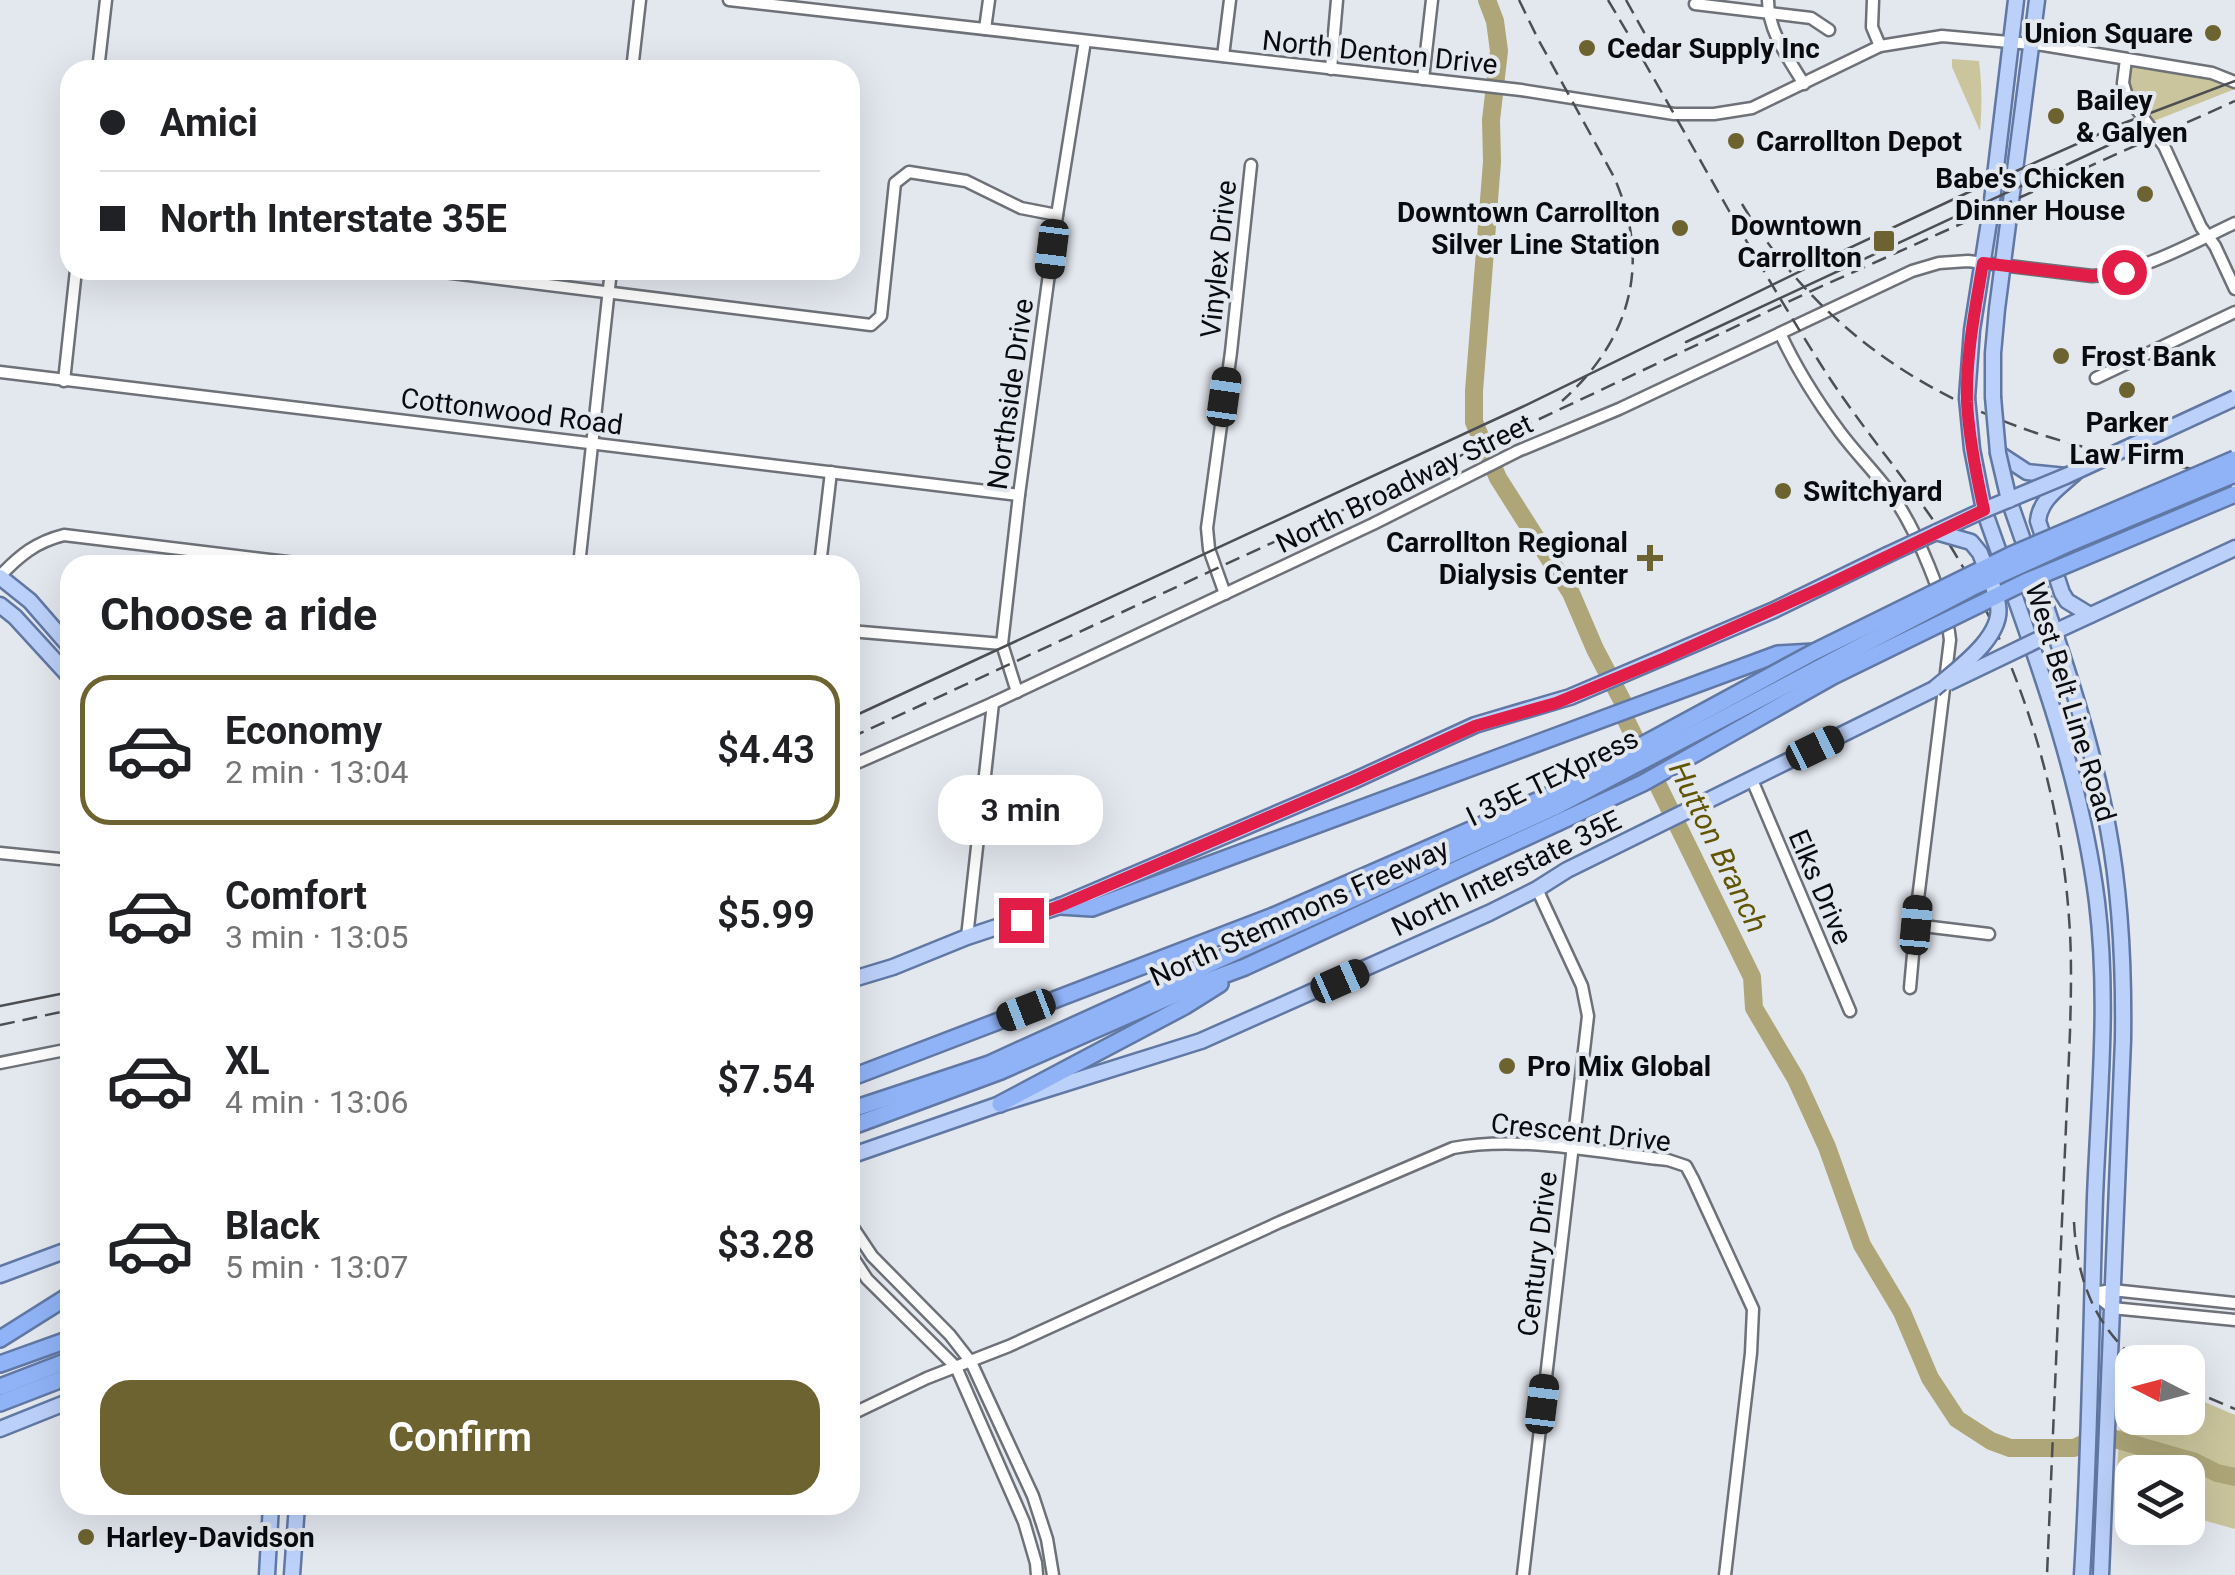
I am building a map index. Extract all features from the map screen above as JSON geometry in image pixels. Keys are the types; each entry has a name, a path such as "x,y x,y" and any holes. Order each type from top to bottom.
{"highway":[{"name":"North Stemmons Freeway","path":"860,1123 1001,1071 1245,967 1552,809 1814,652 2011,554 2235,459"},
{"name":"I 35E TEXpress","path":"860,1107 989,1064 1552,809 1971,588 2235,474"},
{"name":"North Stemmons Freeway","path":"860,1074 1552,809 1643,783 1833,676 2024,582 2235,494"},
{"path":"1060,906 1092,908 1778,654 1814,652"},
{"path":"1000,1104 1185,1006 1245,967"},
{"path":"0,1339 60,1301"},
{"path":"0,1364 60,1343"},
{"path":"0,1387 60,1364"},
{"path":"0,1403 60,1380"}],"main road":[{"name":"West Belt Line Road","path":"2016,0 1969,352 1968,420 1984,510 2076,789 2099,922 2102,973 2092,1385 2082,1575"},
{"name":"West Belt Line Road","path":"2037,0 1993,353 1993,397 1998,453 2009,500 2054,632 2105,812 2120,920 2123,1040 2100,1575"},
{"path":"860,977 1060,906 1475,726 1570,697 1641,668 2235,398"},
{"path":"1998,453 2026,472 2071,474"},
{"path":"2071,474 2044,502 2038,521 2062,593 2090,615"},
{"path":"1934,690 1992,634 1999,609 1975,545 1936,532"},
{"name":"North Interstate 35E","path":"860,1153 1201,1042 1538,889 1567,870 1892,710 2235,548"},
{"path":"0,577 26,597 60,636"},
{"path":"0,605 60,666"},
{"path":"2102,973 2123,972"},
{"path":"0,1274 60,1253"},
{"path":"0,1429 60,1405"},
{"path":"267,1575 270,1515"},
{"path":"292,1575 296,1515"}],"street":[{"path":"99,60 106,0"},
{"path":"633,60 640,0"},
{"name":"North Denton Drive","path":"729,0 1520,90 1678,114 1752,108 1880,46 1942,36 2012,41 2212,72 2235,82"},
{"path":"860,15 861,0"},
{"path":"985,29 989,0"},
{"path":"1222,56 1230,0"},
{"path":"1331,69 1338,0"},
{"path":"1424,79 1432,0"},
{"path":"1873,0 1872,27 1880,46"},
{"path":"1695,4 1768,6 1811,18 1829,30"},
{"path":"1768,6 1775,34 1804,84"},
{"name":"Northside Drive","path":"1017,692 1002,644 1057,215 1085,41"},
{"path":"2126,59 2123,83 2127,96 2164,146 2235,289"},
{"name":"Vinylex Drive","path":"1225,594 1209,548 1207,528 1251,164"},
{"path":"510,280 871,325 880,316 895,183 908,172 966,181 1021,208 1057,215"},
{"name":"North Broadway Street","path":"860,762 993,704 1374,524 1518,450 1619,409 1912,272 1954,261 2109,276 2235,223"},
{"path":"64,381 75,280"},
{"path":"580,555 610,280"},
{"path":"2096,378 2235,312"},
{"path":"1780,334 1840,431 1894,498 1923,554 1948,618 1950,640 1910,988"},
{"name":"Cottonwood Road","path":"0,372 1019,495"},
{"path":"821,555 830,472"},
{"path":"0,577 30,548 64,535 233,555"},
{"path":"860,632 1002,644"},
{"path":"968,936 993,704"},
{"name":"Elks Drive","path":"1752,780 1850,1011"},
{"path":"0,853 60,859"},
{"name":"Century Drive","path":"1523,1575 1588,1016 1582,986 1538,889"},
{"path":"1916,925 1989,934"},
{"path":"0,1063 60,1051"},
{"name":"Crescent Drive","path":"860,1410 1453,1148 1490,1142 1668,1160 1686,1166 1754,1308 1725,1575"},
{"path":"860,1238 872,1256 950,1335 971,1362 1033,1496 1047,1539 1053,1575"},
{"path":"860,1267 956,1367 1024,1522 1037,1575"},
{"path":"2093,1294 2112,1290 2235,1303"},
{"path":"2093,1294 2112,1308 2235,1320"}],"shaded area":[{"path":"1952,59 1979,61 1980,131 1952,67"},
{"path":"2135,64 2211,77 2235,89 2154,121 2132,93 2127,70"},
{"path":"2205,1402 2235,1415 2235,1529 2205,1521 2205,1455 2118,1455 2119,1435 2205,1435"}],"waterway":[{"name":"Hutton Branch","path":"1487,0 1499,51 1491,120 1492,162 1474,422 1498,478 1571,593 1625,706 1625,718 1752,977 1754,1008 1796,1079 1827,1147 1862,1245 1902,1312 1930,1378 1957,1419 1991,1441 2010,1448 2074,1448 2101,1435 2235,1477"}],"tram line":[{"path":"860,713 1522,407 1969,192 2124,123 2235,81"},
{"path":"1686,342 2126,137"},
{"path":"0,1006 60,994"}],"railway":[{"path":"1519,0 1614,177 1632,240 1628,298 1619,326 1605,352 1562,401"},
{"path":"1608,0 1818,360 1931,516 1971,582 2014,673 2045,770 2064,868 2071,975 2047,1575"},
{"path":"1626,0 1650,43"},
{"path":"860,733 1809,292 2235,101"},
{"path":"1742,204 1779,257 1821,304 1867,345 1918,379 1972,408 2029,431 2090,448 2235,476"},
{"path":"0,1025 60,1012"},
{"path":"2074,1222 2084,1282 2099,1317 2120,1345"},
{"path":"2205,1396 2235,1409"}],"place":[{"name":"Union Square","path":"2213,33"},
{"name":"Cedar Supply Inc","path":"1587,48"},
{"name":"Bailey & Galyen","path":"2056,116"},
{"name":"Carrollton Depot","path":"1736,141"},
{"name":"Babe's Chicken Dinner House","path":"2145,194"},
{"name":"Downtown Carrollton Silver Line Station","path":"1680,228"},
{"name":"Downtown Carrollton","path":"1884,241"},
{"name":"Frost Bank","path":"2061,356"},
{"name":"Parker Law Firm","path":"2127,390"},
{"name":"Switchyard","path":"1783,491"},
{"name":"Carrollton Regional Dialysis Center","path":"1650,558"},
{"name":"Pro Mix Global","path":"1507,1066"},
{"name":"Harley-Davidson","path":"86,1537"}],"route":[{"path":"1021,920 1475,726 1556,703 1665,658 1984,510 1974,467 1967,398 1969,352 1983,263 2092,276 2124,272"}]}
